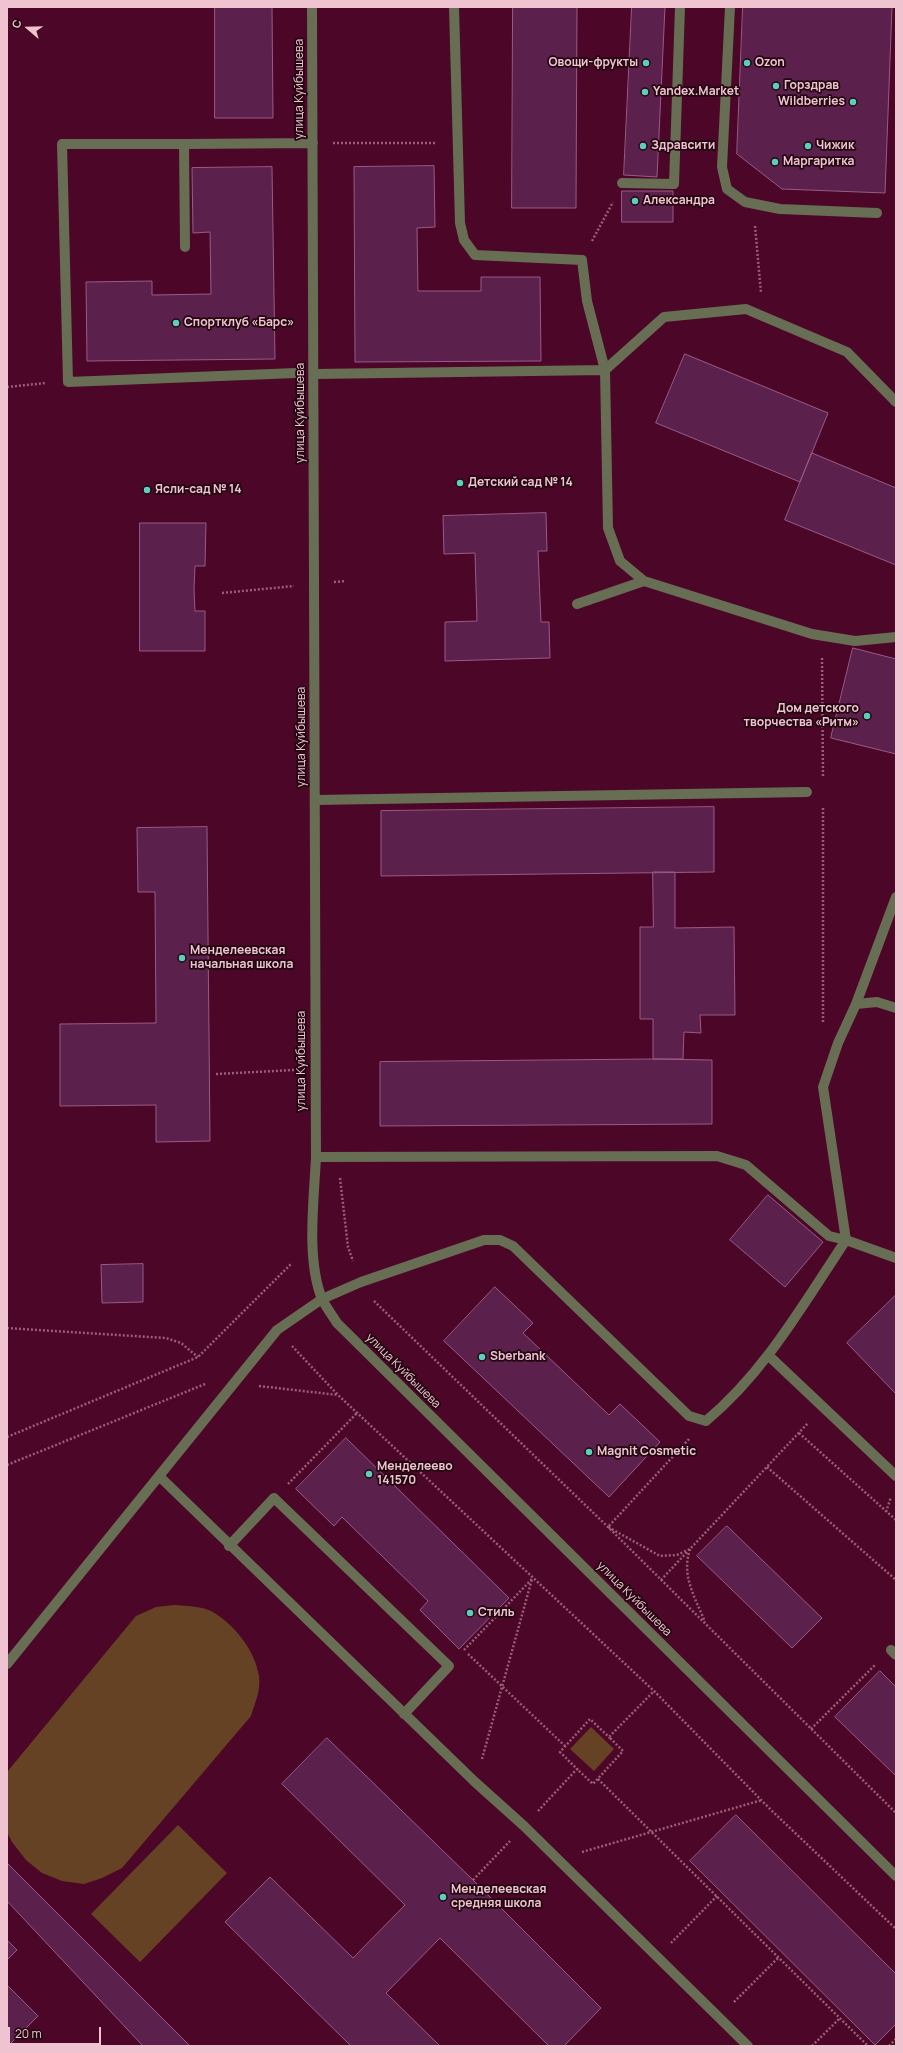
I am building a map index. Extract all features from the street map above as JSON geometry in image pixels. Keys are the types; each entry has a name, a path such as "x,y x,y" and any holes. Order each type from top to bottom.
{"street":[{"name":"улица Куйбышева","path":"312,7 316,1157 313,1242 315,1270 322,1299 337,1323 896,1876"},
{"path":"454,7 460,223 464,240 475,255 582,260 587,301 605,370 608,528 620,561 644,581 812,634 855,641 896,637"},
{"path":"622,184 674,184 680,7"},
{"path":"730,7 722,167 727,189 745,202 780,209 877,213"},
{"path":"296,372 68,382 62,144 313,143"},
{"path":"184,144 185,247"},
{"path":"314,374 605,370 664,317 746,309 847,352 896,402"},
{"path":"577,604 644,581"},
{"path":"315,800 806,792"},
{"path":"7,1664 233,1382 277,1330 322,1299 361,1282 484,1240 500,1240 514,1246 689,1416 706,1421 721,1408 768,1355 846,1240 823,1087 838,1043 856,1004 896,897"},
{"path":"856,1004 877,1002 896,1008"},
{"path":"316,1157 717,1156 746,1166 829,1236 846,1240 896,1258"},
{"path":"768,1355 896,1476"},
{"path":"158,1476 475,1782 524,1826 748,2046"},
{"path":"229,1546 274,1498 449,1666 404,1714"}],"path":[{"path":"330,143 457,143"},
{"path":"582,260 622,184"},
{"path":"753,204 764,317"},
{"path":"7,387 68,382"},
{"path":"335,574 335,590"},
{"path":"314,584 346,581"},
{"path":"222,593 297,586 297,594"},
{"path":"822,636 823,784"},
{"path":"823,807 823,1031"},
{"path":"216,1074 315,1070"},
{"path":"338,1157 348,1247 361,1282 369,1296 608,1527 896,1813"},
{"path":"7,1437 198,1357 290,1266 293,1258"},
{"path":"7,1328 166,1338 181,1343 198,1357"},
{"path":"277,1330 338,1395 358,1412 532,1579 654,1691 762,1800 896,1929"},
{"path":"7,1465 203,1384 233,1382 338,1395"},
{"path":"661,1580 824,1407"},
{"path":"274,1498 358,1412"},
{"path":"608,1527 706,1421"},
{"path":"799,1433 896,1520"},
{"path":"767,1467 896,1580"},
{"path":"608,1527 660,1556 677,1555 690,1549"},
{"path":"690,1549 686,1562 687,1579 706,1624"},
{"path":"449,1666 532,1579"},
{"path":"475,1782 503,1687 532,1579"},
{"path":"464,1650 565,1746"},
{"path":"811,1729 893,1652"},
{"path":"622,1749 609,1737 654,1691"},
{"path":"590,1781 560,1752 590,1719 622,1749"},
{"path":"473,1880 577,1769 593,1784 623,1750 622,1749"},
{"path":"598,1779 868,2046"},
{"path":"556,1859 652,1833 762,1800"},
{"path":"657,1958 717,1896"},
{"path":"719,2018 778,1957"},
{"path":"812,2046 840,2018"},
{"path":"890,2046 896,2039"}],"shaded area":[{"path":"174,1605 207,1609 220,1616 235,1630 248,1647 257,1666 259,1676 256,1701 251,1716 122,1868 102,1878 84,1884 62,1881 42,1873 26,1860 12,1842 7,1832 7,1772 136,1616 156,1607"},
{"path":"591,1727 614,1749 594,1771 570,1749"},
{"path":"178,1825 227,1873 140,1962 91,1914"}],"building":[{"path":"215,7 272,7 273,118 215,118"},
{"path":"513,7 577,7 576,208 512,208"},
{"path":"632,7 665,7 657,177 624,175"},
{"path":"743,7 892,7 885,193 782,189 737,154"},
{"path":"434,166 435,227 417,228 418,291 481,291 481,277 540,277 541,361 355,362 354,167"},
{"path":"272,167 275,359 87,361 86,282 152,281 152,295 211,294 210,232 193,233 192,168"},
{"path":"622,191 673,191 673,222 622,222"},
{"path":"685,354 828,413 800,482 656,423"},
{"path":"812,453 896,488 896,565 785,520"},
{"path":"546,513 547,551 538,551 541,622 549,622 550,658 445,661 445,622 477,621 475,553 444,554 443,516"},
{"path":"140,523 206,523 205,566 195,566 194,589 195,611 205,611 205,651 140,651"},
{"name":"Дом детского творчества «Ритм»","path":"853,648 896,659 896,754 831,738"},
{"path":"714,807 714,872 381,876 381,811"},
{"name":"Менделеевская начальная школа","path":"207,827 210,1141 156,1142 156,1105 60,1106 60,1024 156,1023 155,892 138,892 137,828"},
{"path":"653,872 675,872 675,928 734,927 735,1015 700,1015 701,1033 684,1032 683,1059 653,1059 653,1019 640,1019 640,927 653,927"},
{"path":"653,1059 712,1060 712,1124 380,1126 380,1062"},
{"path":"768,1195 823,1242 785,1287 730,1240"},
{"path":"143,1264 143,1302 102,1303 101,1265"},
{"path":"495,1287 533,1323 523,1333 609,1415 620,1404 660,1442 609,1497 444,1341"},
{"path":"896,1295 896,1394 847,1343"},
{"path":"346,1438 509,1598 459,1649 420,1610 428,1601 342,1517 334,1526 296,1489"},
{"path":"727,1526 822,1618 792,1648 697,1556"},
{"path":"880,1671 896,1687 896,1776 835,1717"},
{"name":"Менделеевская средняя школа","path":"327,1738 473,1880 601,2008 564,2046 549,2046 440,1938 386,1993 440,2046 351,2046 225,1922 270,1877 353,1958 405,1905 282,1784"},
{"path":"736,1815 896,1974 896,2024 875,2045 690,1861"},
{"path":"7,1863 190,2046 143,2046 7,1901"},
{"path":"7,1940 17,1950 7,1960"},
{"path":"7,1985 38,2016 8,2046 7,2046"}],"place":[{"name":"Овощи-фрукты","path":"646,63"},
{"name":"Ozon","path":"747,63"},
{"name":"Горздрав","path":"776,86"},
{"name":"Yandex.Market","path":"645,92"},
{"name":"Wildberries","path":"853,102"},
{"name":"Здравсити","path":"643,146"},
{"name":"Чижик","path":"808,146"},
{"name":"Маргаритка","path":"775,162"},
{"name":"Александра","path":"635,201"},
{"name":"Спортклуб «Барс»","path":"176,323"},
{"name":"Детский сад № 14","path":"460,483"},
{"name":"Ясли-сад № 14","path":"147,490"},
{"name":"Дом детского творчества «Ритм»","path":"867,716"},
{"name":"Менделеевская начальная школа","path":"182,958"},
{"name":"Sberbank","path":"482,1357"},
{"name":"Magnit Cosmetic","path":"589,1452"},
{"name":"Менделеево 141570","path":"369,1474"},
{"name":"Стиль","path":"470,1613"},
{"name":"Менделеевская средняя школа","path":"443,1897"}]}
